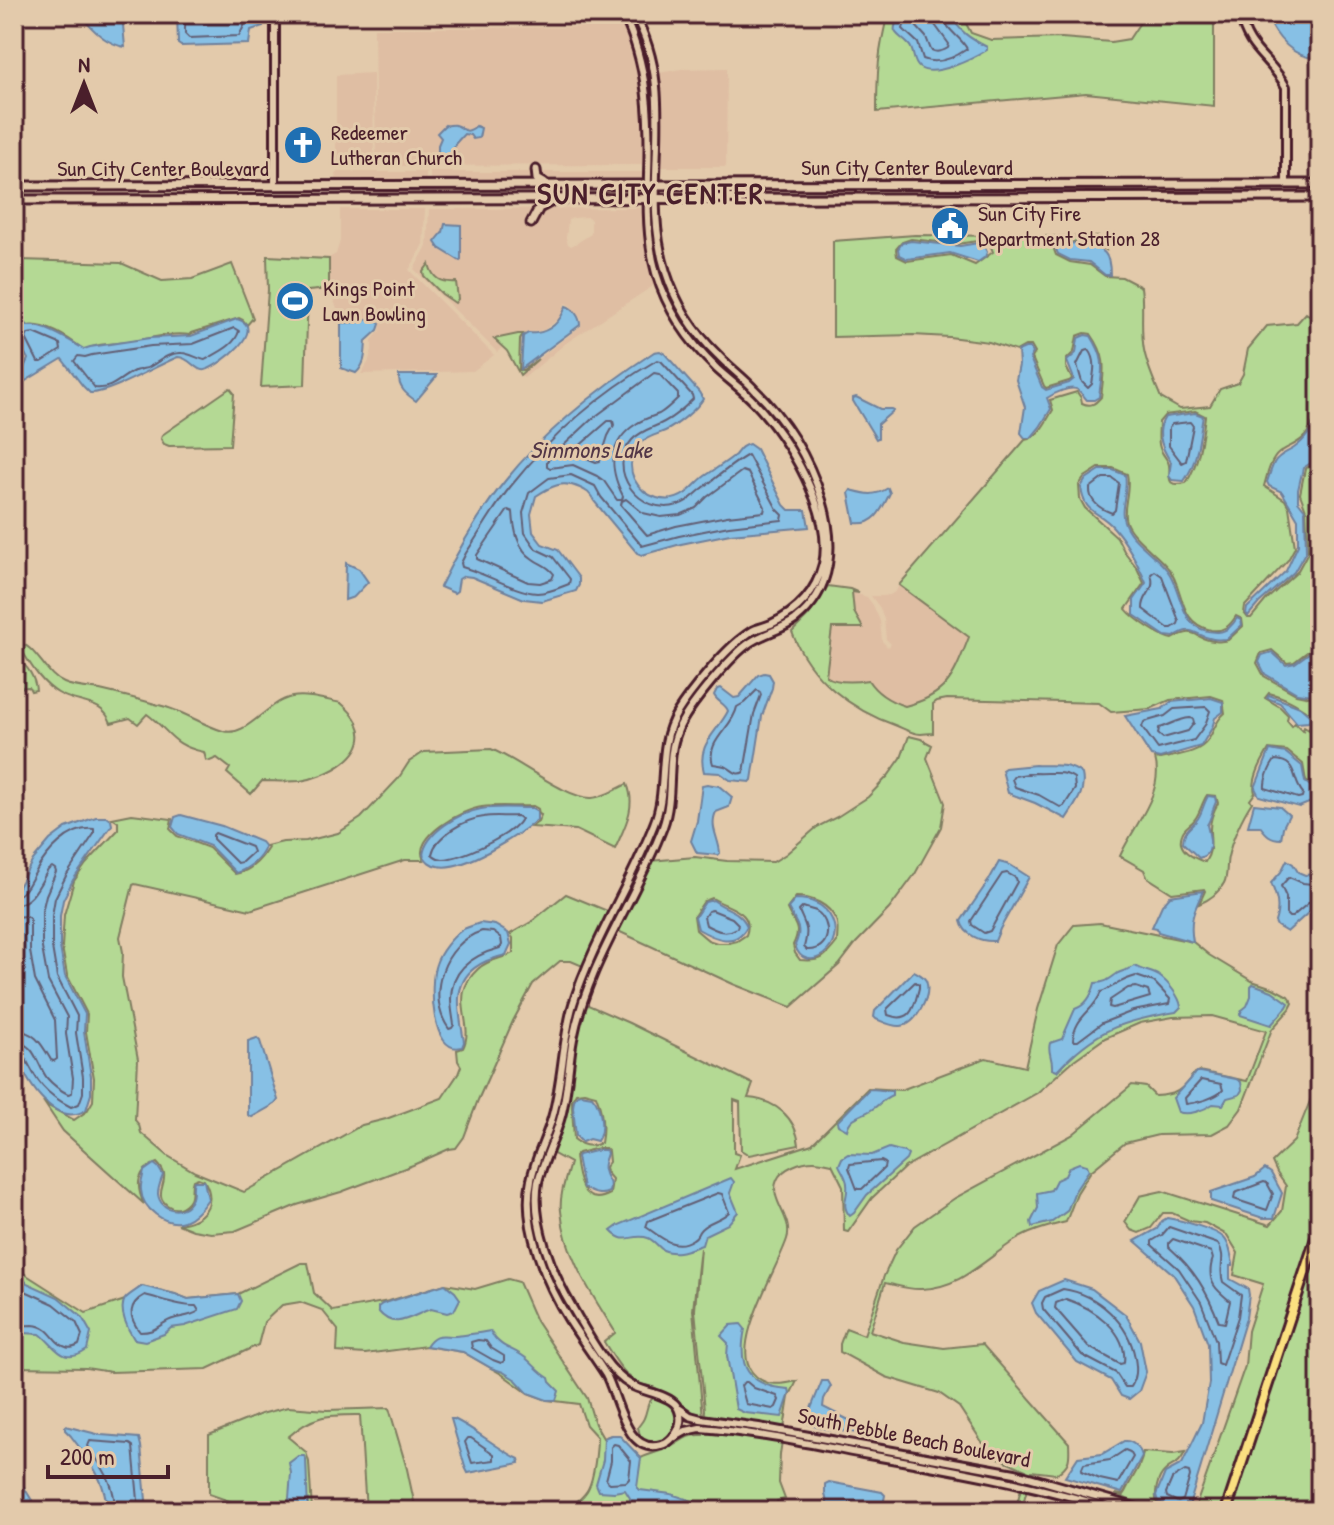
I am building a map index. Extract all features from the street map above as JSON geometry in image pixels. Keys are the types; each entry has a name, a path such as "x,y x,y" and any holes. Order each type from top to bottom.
{"main road":[{"path":"525,185 536,170 530,203"},
{"name":"Sun City Center Boulevard","path":"14,186 525,185 536,181 550,185 652,186 1320,184"},
{"path":"991,198 992,194 1006,189 1053,185"},
{"name":"Sun City Center Boulevard","path":"14,200 479,199 530,203 564,199 651,198 1320,197"},
{"path":"531,223 542,206 564,199"},
{"path":"1226,1511 1320,1226"}],"street":[{"path":"275,14 275,186"},
{"path":"623,14 639,51 647,89 652,186"},
{"path":"634,14 655,70 657,88 652,186"},
{"path":"1240,14 1245,34 1286,87 1286,184"},
{"path":"631,29 640,25"},
{"name":"South Pebble Beach Boulevard","path":"652,186 649,237 657,276 670,307 691,341 754,402 775,427 819,500 825,549 822,568 800,604 779,621 756,629 726,651 681,708 669,729 665,742 671,796 662,830 605,947 583,1001 570,1055 562,1116 538,1184 537,1208 555,1275 570,1305 617,1375 675,1404 687,1414 701,1419 1028,1476 1146,1510"},
{"name":"South Pebble Beach Boulevard","path":"651,198 666,273 688,320 713,350 755,389 796,441 829,529 830,555 828,570 817,598 783,628 760,637 740,650 688,712 677,730 657,819 597,944 575,999 554,1114 529,1191 533,1234 541,1263 562,1308 611,1385 628,1430 634,1439 643,1444 666,1444 683,1432 700,1428 758,1435 974,1473 1119,1511"},
{"path":"705,357 713,350"},
{"path":"775,427 783,422"},
{"path":"797,464 806,461"},
{"path":"702,681 709,686"},
{"path":"589,1351 596,1346"},
{"path":"672,1440 680,1421 675,1404"},
{"path":"820,1446 822,1438"},
{"path":"1026,1485 1028,1476"}],"shaded area":[{"path":"625,22 626,25 377,25"},
{"path":"627,27 637,61 643,103 643,165 376,166 374,28"},
{"path":"727,68 726,167 660,167 659,73"},
{"path":"373,73 374,167 336,168 336,75"},
{"path":"336,172 426,172 426,179 336,179"},
{"path":"430,172 533,172 530,179 430,179"},
{"path":"538,172 643,172 643,179 540,179"},
{"path":"641,208 651,272 656,284 566,343 524,378 520,375 581,326 581,319 565,303 561,317 544,330 497,338 494,341 502,348 497,352 414,269 427,246 429,209","holes":["588,217 591,220 591,234 571,246 566,238 568,220","461,225 461,260 439,248 436,242 444,226","429,264 434,277 456,283 458,299 451,302 423,272"]},
{"path":"340,209 425,209 423,246 409,270 494,355 473,371 361,374 368,363 372,340 380,331 381,323 374,317 342,321 329,289 327,259 336,254 340,241"},
{"path":"899,585 969,637 948,683 928,697 905,706 873,689 868,680 839,681 831,680 826,675 832,628 862,628 854,612 851,592 867,597 873,605 880,621 882,641 888,647 891,644 886,639 884,619 871,596 890,595"}],"green space":[{"path":"888,14 961,14 971,33 991,40 1062,38 1111,42 1129,39 1142,14 1214,14 1214,106 1086,93 877,112 879,63"},
{"path":"915,235 1104,237 1106,250 1076,241 1057,242 1053,247 1056,255 1070,262 1090,265 1105,276 1122,277 1141,287 1147,362 1161,398 1180,409 1210,406 1220,389 1238,383 1248,349 1267,326 1297,323 1306,313 1320,322 1321,382 1317,411 1305,436 1276,456 1264,486 1285,500 1289,507 1295,547 1288,560 1245,606 1244,613 1251,618 1297,572 1308,552 1306,510 1300,494 1305,469 1320,460 1320,642 1294,662 1287,663 1272,650 1261,653 1257,663 1264,676 1296,694 1320,699 1320,730 1316,717 1294,703 1269,693 1265,698 1288,715 1287,720 1292,726 1295,723 1303,731 1304,727 1309,730 1312,723 1320,731 1320,802 1316,798 1318,790 1306,781 1303,764 1287,751 1269,749 1256,777 1252,802 1232,843 1225,880 1219,890 1199,904 1204,889 1172,893 1147,877 1144,870 1120,856 1152,796 1156,784 1155,758 1187,753 1204,745 1225,713 1223,700 1211,696 1170,700 1150,709 1111,712 1099,703 947,699 933,704 933,733 918,734 880,719 848,701 821,678 800,649 792,632 808,616 828,586 850,589 859,593 852,592 854,612 863,628 832,628 826,676 841,681 868,680 884,696 905,706 941,689 954,673 969,637 899,585 1025,440 1042,428 1053,410 1050,400 1077,392 1082,403 1093,404 1101,397 1103,379 1104,364 1100,350 1091,334 1085,333 1077,336 1074,352 1066,360 1072,379 1046,388 1032,358 1035,353 1031,346 1016,351 989,342 949,337 833,337 833,241","holes":["911,239 957,244 989,242 993,252 975,265 951,255 907,261 897,256 896,249 902,242","1195,411 1205,416 1197,460 1186,483 1171,482 1168,463 1159,445 1159,422 1165,415","1099,468 1113,468 1127,474 1126,522 1168,568 1192,620 1200,626 1219,630 1229,625 1236,616 1242,619 1243,626 1225,641 1207,640 1191,633 1173,639 1155,631 1130,613 1126,609 1144,583 1117,537 1085,508 1080,499 1079,485","1207,795 1216,796 1218,803 1211,823 1210,850 1205,862 1181,845 1183,832 1197,817"]},
{"path":"267,256 329,259 329,289 308,291 305,385 261,387 268,290"},
{"path":"14,258 121,263 162,281 192,279 232,264 253,318 247,325 239,318 190,335 166,335 84,350 58,333 28,326 23,321 23,315 14,309"},
{"path":"429,264 438,279 456,282 458,299 455,303 424,276 423,272"},
{"path":"523,334 519,370 538,359 520,375 507,351 494,339"},
{"path":"230,388 234,393 230,445 164,444 162,435"},
{"path":"14,642 28,647 64,683 166,707 223,731 232,732 249,725 274,705 292,697 341,703 357,722 360,734 358,745 344,762 322,775 300,781 262,781 251,794 227,773 230,768 217,758 206,760 204,752 178,742 147,714 138,724 130,718 111,723 96,706 58,693 43,681 24,654 14,654"},
{"path":"18,660 30,673 36,690 14,688 14,663"},
{"path":"909,736 932,745 927,758 945,803 941,827 915,874 889,909 839,965 791,1007 618,931 650,861 695,857 773,862 817,827 868,797 901,758","holes":["796,897 819,902 837,922 837,942 818,959 800,960 795,953 793,945 797,930 787,909","712,898 743,915 747,920 746,935 737,941 717,943 696,930 694,916 704,901"]},
{"path":"491,749 581,797 601,796 627,784 630,809 615,849 576,830 531,827 541,815 533,806 482,807 463,813 432,834 422,851 424,860 405,860 250,910 135,884 120,937 122,977 138,1059 135,1120 141,1133 168,1156 195,1172 244,1192 362,1125 442,1098 461,1066 457,1050 463,1048 466,1039 464,990 478,969 513,953 510,934 531,922 566,894 610,912 585,967 571,961 560,961 533,984 513,1021 464,1137 456,1148 341,1192 297,1205 235,1231 211,1233 178,1224 195,1219 206,1210 209,1197 204,1180 193,1180 188,1202 171,1208 161,1197 164,1174 157,1163 145,1170 140,1179 139,1191 144,1204 63,1131 43,1101 74,1120 87,1111 93,1101 94,1078 86,1032 87,1014 67,975 62,947 64,915 74,881 118,830 118,822 112,818 132,814 172,819 170,829 177,836 209,848 235,874 254,865 268,848 266,846 338,833 361,818 398,779 409,762 424,752"},
{"path":"1100,923 1193,942 1252,981 1288,996 1293,1003 1272,1029 1241,1109 1229,1125 1212,1134 1158,1135 1125,1143 1091,1171 1077,1193 1066,1222 1020,1238 959,1279 921,1289 885,1283 870,1331 904,1342 944,1348 982,1344 1069,1443 1068,1461 1061,1471 1056,1474 1032,1471 1021,1511 1015,1511 1026,1470 990,1454 959,1407 939,1393 886,1377 840,1352 846,1328 864,1335 896,1250 915,1226 955,1198 1072,1135 1132,1085 1146,1087 1155,1096 1178,1091 1199,1071 1247,1081 1266,1031 1212,1016 1173,1017 1140,1023 1105,1038 1037,1093 905,1167 872,1198 848,1232 844,1231 843,1186 832,1164 809,1161 783,1172 775,1187 787,1224 787,1239 758,1307 747,1344 747,1360 757,1377 773,1384 797,1381 789,1397 780,1454 779,1483 785,1499 777,1501 779,1511 563,1511 586,1492 595,1464 597,1437 586,1425 579,1404 547,1400 528,1393 463,1352 426,1346 365,1354 337,1352 338,1330 322,1310 300,1302 282,1305 264,1322 258,1345 207,1369 111,1372 86,1368 14,1367 14,1263 25,1274 86,1313 125,1300 142,1286 188,1299 238,1294 301,1263 308,1263 314,1293 333,1311 389,1301 445,1284 475,1289 508,1279 519,1282 536,1321 587,1398 603,1438 618,1435 641,1458 671,1447 687,1437 703,1435 705,1410 695,1310 700,1248 693,1310 703,1417 685,1410 657,1389 636,1382 622,1369 604,1342 615,1333 614,1330 580,1274 563,1228 561,1205 570,1163 552,1153 566,1111 576,1041 586,1004 753,1084 748,1098 767,1102 789,1118 799,1145 749,1155 741,1150 740,1102 734,1100 734,1153 740,1155 735,1169 812,1144 868,1088 901,1090 986,1058 1025,1067 1038,1009 1058,945 1074,925","holes":["576,1093 596,1095 601,1113 601,1143 594,1145 583,1145 574,1139 572,1100","599,1148 608,1151 609,1162 605,1167 612,1179 610,1194 601,1198 587,1194 583,1188 575,1156"]},
{"path":"1320,1076 1320,1210 1309,1242 1312,1244 1224,1511 1194,1511 1245,1366 1248,1331 1263,1284 1234,1275 1238,1253 1227,1235 1205,1223 1163,1213 1151,1228 1139,1233 1131,1230 1125,1222 1140,1196 1162,1191 1270,1225 1282,1211 1286,1186 1272,1162 1294,1141"},
{"path":"1316,1246 1320,1249 1320,1511 1229,1511"},
{"path":"655,1397 673,1405 677,1414 678,1424 674,1433 661,1443 641,1441 638,1427"},
{"path":"288,1407 327,1410 389,1408 416,1511 366,1511 360,1415 322,1417 288,1437 306,1452 312,1511 246,1511 241,1505 209,1494 209,1435 261,1414"},
{"path":"1143,1452 1185,1452 1162,1474 1156,1491 1157,1504 1176,1511 1155,1511 1115,1494 1123,1495 1125,1492"}],"water":[{"path":"80,14 122,14 125,47 100,35"},
{"path":"177,14 251,14 263,21 263,26 251,30 249,44 181,46 178,44"},
{"path":"900,14 950,14 961,30 987,50 944,69 920,68 911,48 895,30"},
{"path":"1266,14 1296,14 1304,21 1320,26 1320,58 1294,51 1280,39"},
{"path":"445,125 455,125 466,131 476,126 481,128 479,138 473,139 464,134 455,144 459,161 438,160 441,138 437,133"},
{"path":"445,224 461,225 460,261 435,242"},
{"path":"911,241 960,246 978,243 987,252 978,262 950,253 907,259 899,255 898,249 902,243"},
{"path":"1080,243 1106,255 1110,275 1105,275 1089,262 1070,260 1058,254 1055,247 1057,244"},
{"path":"566,306 576,313 580,325 521,369 523,336 552,327"},
{"path":"14,309 23,315 28,326 49,330 84,349 150,338 191,336 237,319 248,330 239,346 221,362 205,370 178,357 121,384 90,393 62,359 14,388 14,376 23,370 28,359 14,334"},
{"path":"377,320 380,324 366,341 362,366 356,373 341,368 341,323"},
{"path":"1091,336 1101,359 1099,397 1087,400 1075,389 1050,396 1047,398 1051,409 1031,438 1025,438 1021,433 1025,407 1016,380 1018,351 1030,348 1033,353 1030,358 1046,390 1074,379 1067,361 1076,353 1078,338"},
{"name":"Simmons Lake","path":"660,351 703,399 675,425 638,446 631,464 638,486 657,498 679,497 749,444 756,449 784,505 789,510 806,510 809,527 730,534 642,555 637,553 588,493 563,484 536,496 531,514 533,532 542,544 558,550 579,578 576,591 542,601 524,599 464,576 459,579 454,593 440,587 478,519 521,462 594,395 654,352"},
{"path":"399,375 437,376 416,401 401,387"},
{"path":"856,397 880,409 892,409 878,424 878,438 853,401"},
{"path":"1320,410 1320,457 1303,468 1298,490 1298,501 1305,510 1306,551 1294,572 1248,616 1247,608 1286,571 1298,545 1298,519 1282,492 1269,486 1270,472 1278,458 1307,436"},
{"path":"1195,413 1203,416 1195,458 1184,481 1172,480 1169,476 1171,462 1161,440 1162,423 1165,417"},
{"path":"1100,470 1113,470 1125,475 1125,524 1133,537 1167,570 1189,619 1205,631 1218,632 1229,628 1237,618 1241,620 1242,625 1227,639 1213,639 1190,631 1174,637 1165,636 1134,615 1134,600 1146,583 1119,534 1089,508 1083,496 1081,487 1086,479"},
{"path":"888,488 890,493 877,515 868,522 855,523 851,490 870,494"},
{"path":"346,563 359,569 368,582 354,597 345,600"},
{"path":"1320,645 1320,696 1297,693 1265,674 1259,662 1262,655 1272,652 1286,665 1295,663"},
{"path":"769,674 773,681 762,716 752,780 730,780 720,773 704,772 705,746 728,711 714,695 717,689 721,688 734,698 739,697 758,675"},
{"path":"1269,695 1300,707 1310,716 1309,722 1297,723 1280,703 1267,698"},
{"path":"1211,698 1223,702 1223,712 1215,718 1201,746 1160,758 1151,756 1125,716 1162,709 1171,702"},
{"path":"1270,750 1286,753 1302,766 1305,782 1317,791 1314,801 1299,807 1259,796 1255,788"},
{"path":"1035,765 1065,766 1082,774 1081,792 1066,819 1008,793 1002,770"},
{"path":"702,785 719,786 732,797 729,807 716,812 714,817 718,855 697,853 691,841"},
{"path":"1208,796 1215,797 1216,802 1207,825 1210,844 1207,853 1199,858 1183,843 1183,839 1200,816"},
{"path":"1254,804 1280,807 1289,815 1281,839 1269,836 1260,826 1248,826"},
{"path":"500,807 532,808 537,811 537,820 475,858 461,864 438,866 423,855 437,831 472,811"},
{"path":"181,815 222,826 261,842 265,847 254,863 236,873 210,846 178,834 172,827 175,817"},
{"path":"96,817 107,817 112,825 73,880 63,900 60,916 60,947 65,976 85,1014 91,1094 86,1110 74,1114 62,1113 51,1107 32,1086 14,1050 14,894 33,860 50,840 66,828"},
{"path":"1287,860 1298,872 1314,874 1320,880 1320,902 1287,932 1275,922 1277,902 1271,883"},
{"path":"999,862 1029,877 995,941 984,940 969,934 961,921"},
{"path":"1203,891 1193,915 1193,942 1158,932 1157,928 1152,927 1170,896"},
{"path":"796,899 819,904 829,914 834,926 830,947 816,958 807,959 795,945 798,930 788,908"},
{"path":"713,900 737,913 744,921 747,926 737,937 725,940 698,929 695,917 705,902"},
{"path":"480,923 495,925 508,933 511,944 506,955 482,963 464,980 459,1003 464,1042 462,1047 452,1047 438,1030 433,1001 434,973 438,959 450,941 462,930"},
{"path":"1135,966 1156,974 1170,986 1181,1007 1176,1012 1111,1029 1084,1045 1057,1071 1052,1069 1050,1043 1062,1039 1075,1009 1088,999 1095,983"},
{"path":"914,971 927,984 924,1003 917,1016 901,1026 876,1019 875,1011"},
{"path":"1253,984 1272,991 1289,1003 1271,1025 1240,1015 1247,1006"},
{"path":"257,1038 278,1100 252,1117 248,1115 248,1041"},
{"path":"1196,1072 1236,1079 1241,1082 1242,1090 1239,1095 1227,1098 1223,1105 1213,1104 1192,1113 1178,1112 1173,1098"},
{"path":"869,1089 892,1091 892,1095 853,1119 847,1130 838,1125 837,1122"},
{"path":"577,1095 592,1096 598,1105 601,1124 597,1141 589,1139 582,1142 576,1136 573,1107"},
{"path":"889,1148 904,1152 908,1155 906,1160 867,1195 850,1216 845,1204 847,1182 839,1165 842,1158 848,1154 872,1155"},
{"path":"599,1150 607,1153 604,1168 610,1185 609,1192 602,1194 583,1188 577,1157"},
{"path":"1079,1163 1087,1165 1089,1170 1075,1191 1067,1211 1052,1222 1032,1227 1031,1222 1038,1208 1037,1193 1051,1190 1069,1167"},
{"path":"154,1164 163,1175 158,1191 160,1200 167,1208 183,1208 192,1198 194,1181 204,1181 208,1199 191,1217 177,1222 162,1219 145,1203 141,1190 144,1171"},
{"path":"1265,1169 1271,1173 1282,1193 1274,1218 1263,1218 1211,1201 1211,1192 1255,1177"},
{"path":"731,1178 734,1182 730,1193 738,1212 728,1224 705,1235 702,1245 668,1252 648,1238 625,1239 611,1231 619,1225"},
{"path":"1167,1218 1205,1228 1224,1238 1233,1263 1230,1279 1248,1289 1249,1295 1246,1318 1189,1506 1183,1511 1158,1502 1156,1495 1165,1473 1182,1464 1202,1423 1209,1383 1208,1344 1194,1306 1173,1274 1135,1241 1157,1229"},
{"path":"14,1269 27,1283 58,1297 82,1317 91,1333 87,1350 78,1355 65,1356 40,1334 23,1333 18,1338 17,1357 14,1357"},
{"path":"1064,1280 1092,1289 1126,1315 1140,1341 1146,1372 1139,1391 1129,1399 1121,1396 1111,1380 1077,1362 1036,1313 1032,1303 1039,1291"},
{"path":"445,1284 460,1299 454,1311 447,1313 431,1309 397,1321 384,1317 378,1311 382,1304"},
{"path":"142,1286 188,1299 238,1294 241,1301 237,1309 171,1328 145,1341 134,1339 123,1314 125,1299"},
{"path":"741,1324 745,1329 743,1356 748,1371 760,1382 789,1389 782,1417 736,1409 727,1356 728,1343 721,1336 731,1325"},
{"path":"490,1331 504,1346 523,1356 549,1378 559,1391 556,1400 528,1393 516,1380 463,1352 426,1346 439,1336"},
{"path":"822,1381 828,1381 831,1386 823,1407 867,1429 869,1433 838,1431 809,1424 808,1416"},
{"path":"451,1419 519,1459 520,1463 468,1473"},
{"path":"65,1426 101,1435 139,1438 147,1511 107,1511 100,1480"},
{"path":"611,1435 621,1437 641,1458 637,1487 640,1490 671,1494 723,1511 630,1511 630,1498 625,1490 599,1491 596,1484 603,1460 604,1438"},
{"path":"1124,1441 1135,1445 1142,1456 1122,1493 1065,1477 1078,1457 1102,1454"},
{"path":"298,1456 306,1459 308,1511 288,1511 289,1463"},
{"path":"14,1471 36,1507 36,1511 14,1511"},
{"path":"829,1482 882,1492 885,1495 882,1511 829,1511 825,1484"}],"place":[{"name":"Redeemer Lutheran Church","path":"303,145"},
{"name":"Sun City Fire Department Station 28","path":"950,226"},
{"name":"Kings Point Lawn Bowling","path":"295,301"}],"district":[{"name":"SUN CITY CENTER","path":"651,193"}]}
